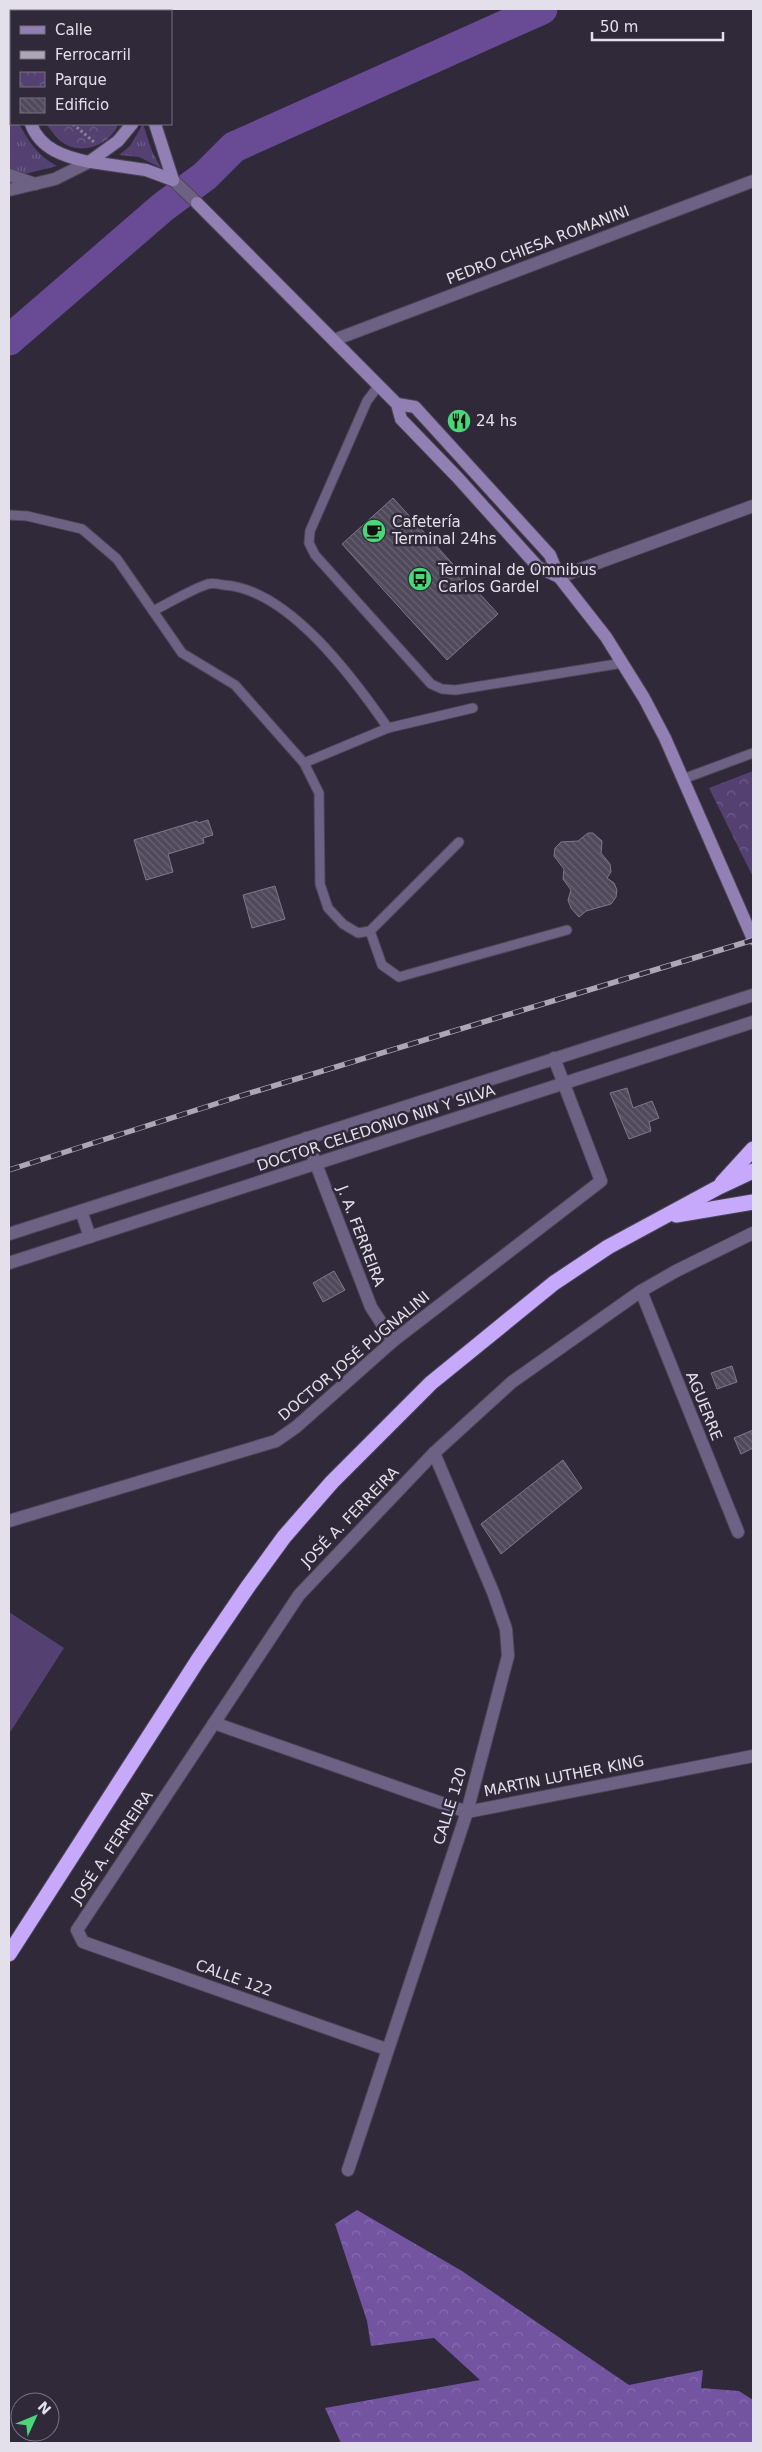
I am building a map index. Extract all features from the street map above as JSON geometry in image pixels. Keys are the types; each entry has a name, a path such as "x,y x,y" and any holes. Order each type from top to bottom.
{"highway":[{"path":"719,1187 753,1149"},
{"path":"9,1954 231,1612 284,1537 332,1482 431,1382 494,1329 554,1283 600,1252 719,1187 753,1172"},
{"path":"660,1219 753,1202"}],"street":[{"path":"32,125 50,149 63,156 146,170 173,180 397,404 401,420 458,478 538,567 559,577 753,506"},
{"path":"9,190 55,179 90,162 118,141 131,125"},
{"path":"156,125 173,180"},
{"path":"9,175 35,184"},
{"name":"PEDRO CHIESA ROMANINI","path":"334,340 753,181"},
{"path":"397,404 415,408 550,555 559,577 623,663 665,738 753,939"},
{"name":"DOCTOR CELEDONIO NIN Y SILVA","path":"9,1234 753,995"},
{"name":"DOCTOR CELEDONIO NIN Y SILVA","path":"9,1263 317,1165 753,1022"},
{"path":"554,1058 564,1083"},
{"name":"DOCTOR JOSÉ PUGNALINI","path":"9,1521 276,1440 296,1427 393,1341 602,1181 564,1083"},
{"name":"J. A. FERREIRA","path":"306,1138 371,1307 393,1341"},
{"path":"81,1211 90,1237"},
{"name":"JOSÉ A. FERREIRA","path":"77,1930 299,1595 434,1453 512,1382 641,1291 676,1271 753,1233"},
{"name":"AGUERRE","path":"641,1291 738,1532"},
{"name":"CALLE 120","path":"348,2170 386,2049 467,1812 508,1656 506,1629 493,1592 434,1453"},
{"name":"MARTIN LUTHER KING","path":"214,1723 467,1812 753,1756"},
{"name":"CALLE 122","path":"77,1930 84,1942 386,2049"}],"lane":[{"path":"379,385 367,401 310,531 309,543 315,555 431,684 442,688 456,690 623,663"},
{"path":"9,515 27,516 82,529 117,559 182,653 234,684 304,762 319,793 320,884 328,908 343,924 358,933 370,931 459,842"},
{"path":"153,611 209,584 234,585 260,594 292,616 332,656 361,690 388,728"},
{"path":"304,762 388,728 473,708"},
{"path":"683,779 753,753"},
{"path":"370,931 382,965 399,977 567,930"}],"green space":[{"path":"9,9 68,9 10,10 9,101"},
{"path":"20,125 26,137 44,158 57,166 25,174 9,169 9,126"},
{"path":"47,125 118,125 114,132 102,143 86,148 69,146 56,136"},
{"path":"143,125 152,151 161,168 139,157 119,155 130,146"},
{"path":"753,771 753,877 709,788"},
{"path":"9,1612 64,1648 9,1734"},
{"path":"357,2210 462,2271 629,2385 703,2370 701,2388 739,2391 753,2400 753,2443 341,2443 325,2408 480,2380 434,2338 371,2346 367,2321 335,2224"}],"building":[{"name":"Terminal de Omnibus Carlos Gardel","path":"393,498 498,614 447,660 342,544"},
{"path":"208,820 213,835 203,838 204,843 168,854 173,872 146,880 134,840 197,821 198,823"},
{"path":"588,833 593,833 602,841 601,853 610,864 611,872 607,878 614,883 617,890 616,897 611,904 586,911 579,917 571,908 568,900 571,890 563,879 564,869 554,856 555,848 561,842 578,841"},
{"path":"275,886 285,919 252,928 243,895"},
{"path":"627,1088 633,1108 652,1101 659,1118 649,1122 651,1131 629,1139 610,1093"},
{"path":"334,1271 345,1290 323,1302 313,1283"},
{"path":"732,1366 737,1382 717,1389 711,1373"},
{"path":"753,1430 753,1448 741,1454 734,1438"},
{"path":"563,1460 582,1488 501,1554 481,1524"}],"waterway":[{"path":"9,340 163,207 205,176 234,147 542,9"}],"railway":[{"path":"9,1170 237,1097 753,940"}],"place":[{"name":"24 hs","path":"459,421"},
{"name":"Cafetería Terminal 24hs","path":"374,531"},
{"name":"Terminal de Omnibus Carlos Gardel","path":"420,579"}]}
